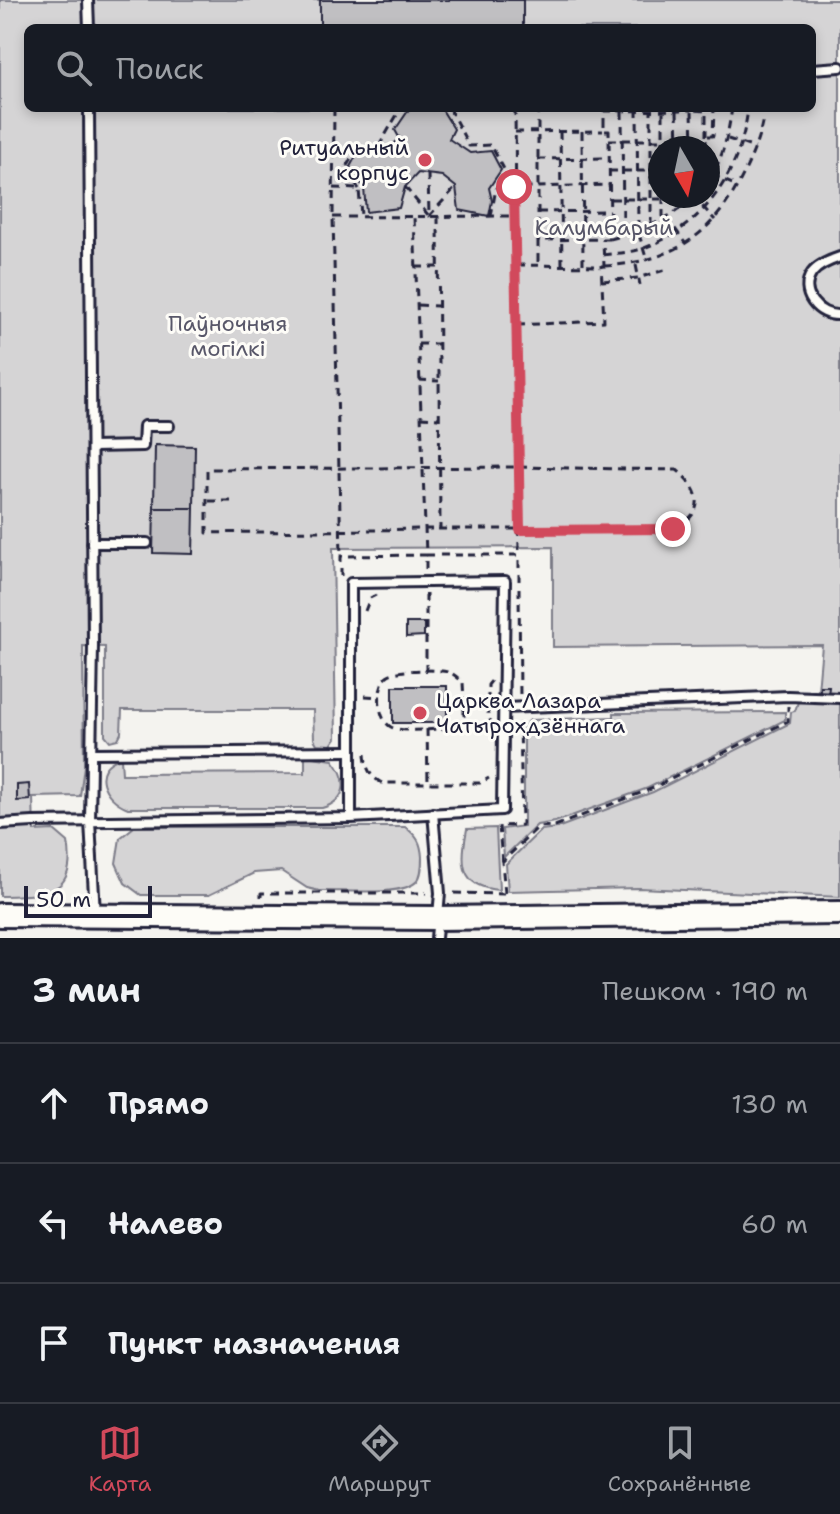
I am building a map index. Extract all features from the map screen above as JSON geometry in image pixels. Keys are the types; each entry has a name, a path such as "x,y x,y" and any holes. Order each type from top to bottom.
{"main road":[{"path":"0,915 95,915 437,928 840,913"}],"lane":[{"path":"88,0 89,24"},
{"path":"816,69 840,67"},
{"path":"89,112 92,447 90,821 95,915"},
{"path":"840,257 814,269 807,281 808,296 820,311 840,315"},
{"path":"92,447 143,446 144,426 169,426"},
{"path":"92,543 147,543"},
{"path":"0,824 351,818 502,810 505,581 351,583 351,818"},
{"path":"504,708 788,696 840,698"},
{"path":"92,753 351,751"},
{"path":"433,813 440,893 437,928"}],"path":[{"path":"334,112 333,217 341,587"},
{"path":"361,216 359,189 345,169 357,148 379,146 399,112"},
{"path":"451,112 469,146 491,145 514,187"},
{"path":"515,112 519,555"},
{"path":"538,112 538,264"},
{"path":"604,112 604,131"},
{"path":"622,112 623,236"},
{"path":"637,112 638,231 647,261"},
{"path":"651,112 651,136"},
{"path":"663,112 663,136"},
{"path":"677,112 678,136"},
{"path":"692,112 693,136"},
{"path":"706,112 706,136"},
{"path":"713,136 714,112"},
{"path":"720,155 731,112"},
{"path":"603,255 643,248 698,217 736,162 747,112"},
{"path":"517,265 602,266 635,263 647,261 685,243 715,221 737,186 755,148 763,118"},
{"path":"560,131 562,264"},
{"path":"582,131 583,264"},
{"path":"515,132 609,131 610,239"},
{"path":"727,138 755,148"},
{"path":"609,140 648,140"},
{"path":"538,159 609,158"},
{"path":"609,171 648,171"},
{"path":"428,174 429,216"},
{"path":"720,179 737,186"},
{"path":"491,216 496,188 609,185"},
{"path":"405,187 429,216"},
{"path":"429,216 456,187"},
{"path":"333,188 359,189"},
{"path":"609,199 648,199"},
{"path":"651,208 651,226"},
{"path":"664,208 665,218 685,243"},
{"path":"538,240 610,239 651,226 681,208"},
{"path":"704,209 715,221"},
{"path":"538,212 609,211"},
{"path":"341,556 426,555 414,216"},
{"path":"438,216 441,529"},
{"path":"333,217 516,216"},
{"path":"517,325 604,321 603,240"},
{"path":"635,263 640,285"},
{"path":"416,267 438,267"},
{"path":"602,281 638,278 668,269"},
{"path":"417,305 438,306"},
{"path":"418,344 438,344"},
{"path":"419,380 439,381"},
{"path":"421,417 439,418"},
{"path":"422,468 677,470 691,481 697,495 695,512 689,522 673,529 207,533 207,469 422,468"},
{"path":"207,501 233,501"},
{"path":"364,612 370,598 378,594"},
{"path":"414,594 426,594 426,672"},
{"path":"396,671 450,672 463,682 464,716 453,728 394,729 385,722 381,697 386,677 396,671"},
{"path":"447,703 486,702 488,685 494,676"},
{"path":"364,687 364,696 381,697"},
{"path":"505,893 502,862 538,827 555,826 651,789 788,721 788,696"},
{"path":"427,729 428,783"},
{"path":"365,753 368,771 382,783 480,783 493,775"}],"green space":[{"name":"Паўночныя могілкі","path":"0,0 840,0 840,897 639,888 508,891 506,864 541,830 557,828 653,792 790,723 791,712 795,711 798,702 817,702 822,645 553,647 553,547 333,548 336,738 331,745 317,744 314,739 313,710 122,710 121,733 118,739 110,741 105,735 105,647 83,646 84,766 80,796 33,797 34,831 54,830 68,842 70,860 62,883 43,893 0,896"},
{"path":"785,712 785,720 648,788 555,822 537,825 504,857 502,829 524,826 524,726 530,720 614,717 614,713"},
{"path":"305,756 333,760 342,775 341,795 322,808 128,808 112,798 103,783 105,768 121,758 122,774 305,773"},
{"path":"134,827 405,827 419,843 421,870 417,881 410,886 386,891 320,891 307,888 281,871 254,873 209,895 141,895 125,883 116,863 120,838"},
{"path":"496,828 499,890 476,884 469,878 464,862 467,829"}],"building":[{"path":"320,0 523,0 523,24 320,24"},
{"name":"Ритуальный корпус","path":"407,112 443,112 454,129 449,139 470,153 491,151 501,170 489,188 492,201 489,216 459,210 456,187 442,176 418,173 405,187 399,208 366,212 364,188 350,167 358,152 382,152 400,139 395,130"},
{"path":"155,445 195,446 194,508 154,508"},
{"path":"154,508 194,508 193,554 153,553"},
{"path":"406,623 424,623 424,636 406,637"},
{"name":"Царква Лазара Чатырохдзённага","path":"393,686 447,686 447,723 393,723"},
{"path":"820,686 829,686 828,694 820,694"},
{"path":"29,784 30,800 17,801 17,785"}],"place":[{"name":"Ритуальный корпус","path":"425,160"},
{"name":"Царква Лазара Чатырохдзённага","path":"420,713"}],"route":[{"path":"514,187 520,530 673,529"}],"park label":[{"name":"Калумбарый","path":"604,227"}]}
